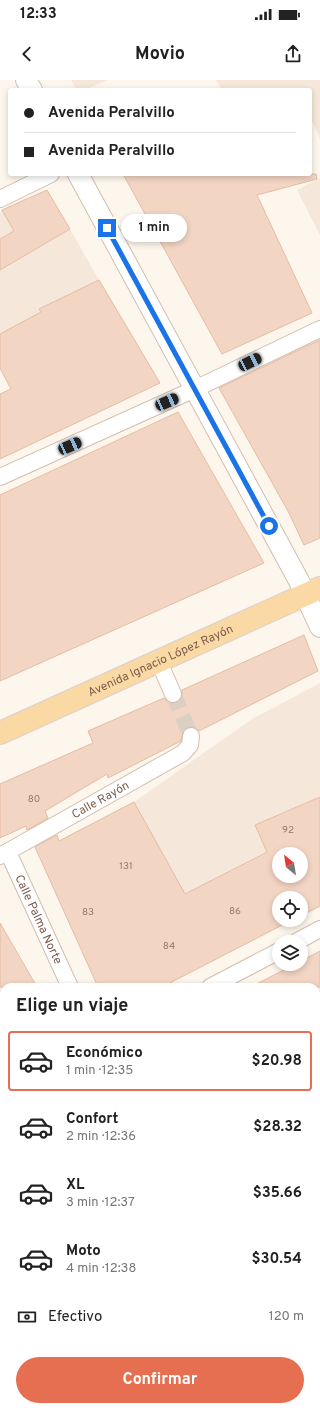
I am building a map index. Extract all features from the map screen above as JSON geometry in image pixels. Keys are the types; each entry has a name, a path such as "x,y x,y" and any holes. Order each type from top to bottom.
{"main road":[{"name":"Avenida Ignacio López Rayón","path":"0,733 313,591"}],"street":[{"path":"0,199 47,176"},
{"path":"79,176 195,389 313,591 320,627"},
{"path":"0,478 195,389 320,329"},
{"path":"159,662 173,694"},
{"name":"Calle Rayón","path":"4,854 183,753 190,745 191,736"},
{"name":"Calle Palma Norte","path":"4,854 68,983"},
{"path":"308,936 320,929"},
{"path":"218,983 272,955"}],"shaded area":[{"path":"71,80 108,80 89,88 76,88"},
{"path":"216,80 320,80 320,139 312,121 312,88 221,88"},
{"path":"320,178 320,235 297,190"},
{"path":"2,210 14,231 0,239 0,212"},
{"path":"70,229 99,280 39,309 41,312 0,334 0,270"},
{"path":"320,683 320,797 256,825 267,851 197,888 198,891 187,898 134,802 252,719"}],"building":[{"path":"312,174 316,174 317,179 257,195 312,313 222,354 124,176 312,176"},
{"path":"47,190 70,229 0,270 0,239 14,231 2,210"},
{"path":"99,280 160,383 0,459 0,394 11,389 0,368 0,334 41,312 39,309"},
{"path":"320,340 320,538 304,545 289,513 219,388"},
{"path":"178,412 264,563 0,681 0,495"},
{"path":"304,635 318,671 199,731 192,727 187,728 183,731 181,741 108,778 107,774 45,811 48,818 27,830 26,826 0,838 0,784 93,743 88,731 164,698 172,703 177,702 180,700 182,690"},
{"path":"320,797 320,906 308,912 308,891 272,891 272,927 278,927 170,983 96,983 35,847 57,835 59,841 134,802 185,894 267,852 255,825"},
{"path":"0,923 35,983 0,983"},
{"path":"320,951 320,983 259,983 282,971 308,971 308,957"}],"tunnel":[{"path":"173,694 191,736"}],"route":[{"path":"107,228 269,526"}]}
